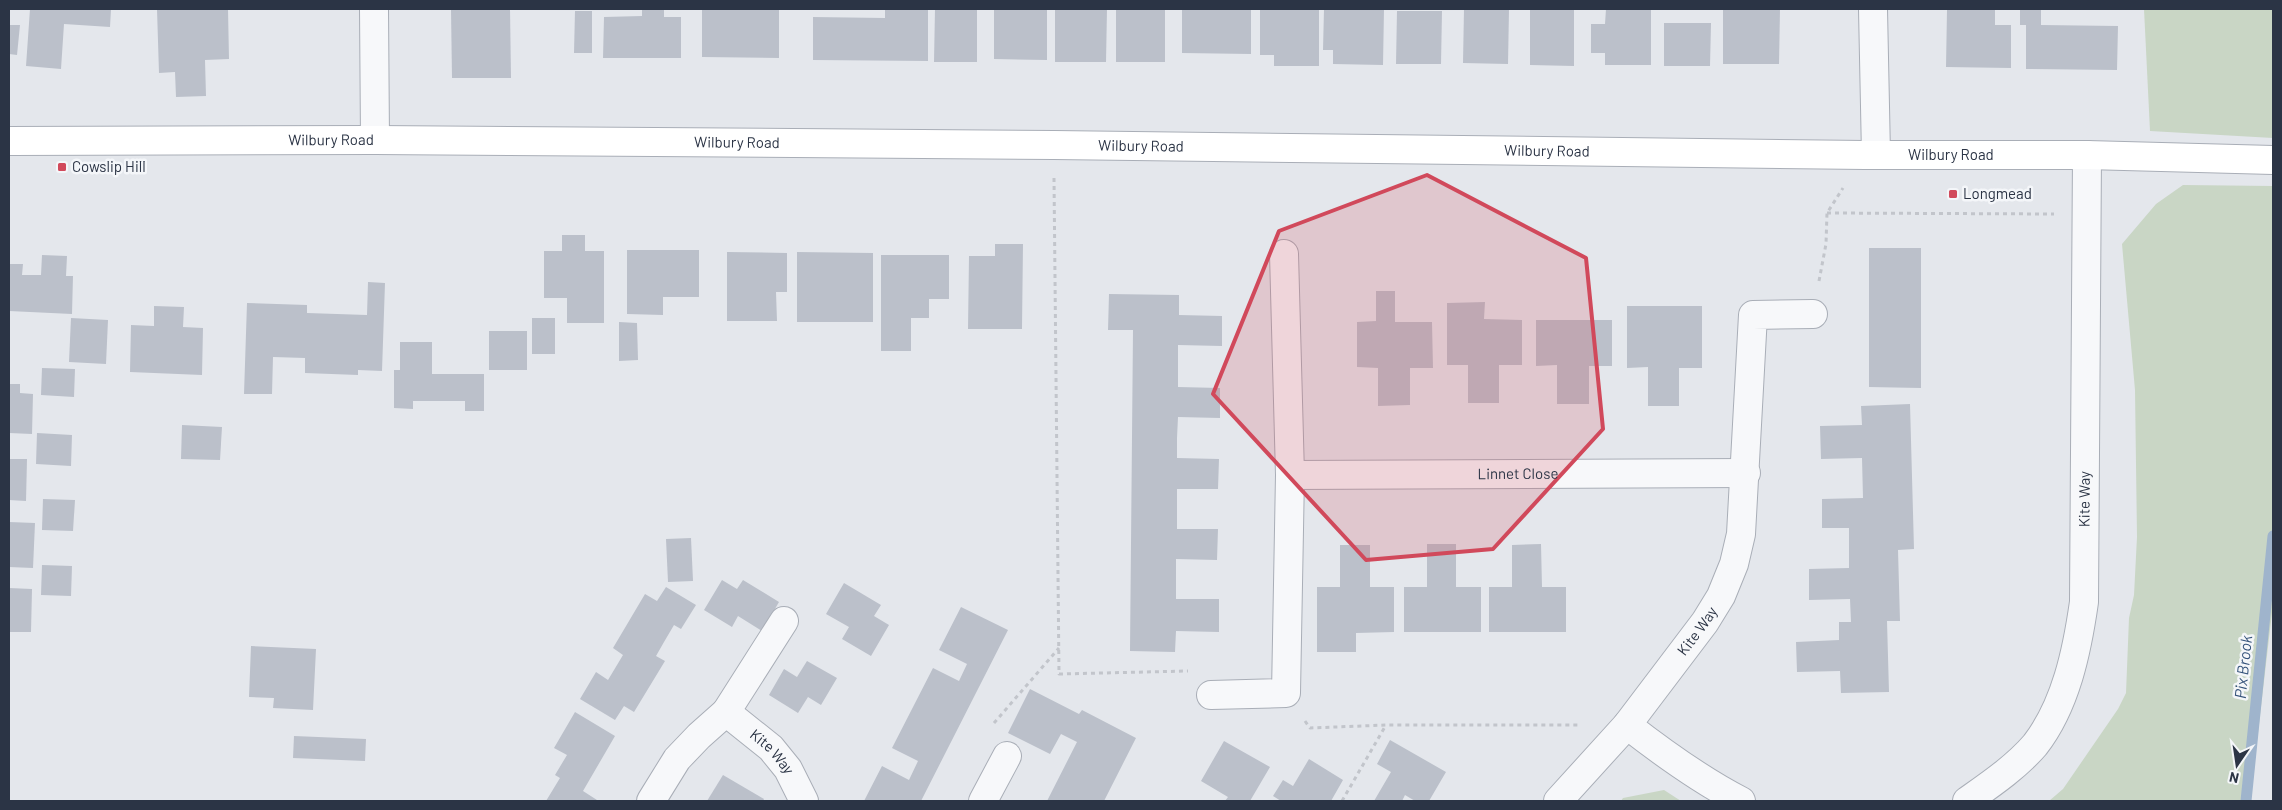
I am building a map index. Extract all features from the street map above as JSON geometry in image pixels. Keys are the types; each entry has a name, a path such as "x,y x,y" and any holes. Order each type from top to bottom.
{"street":[{"path":"374,9 375,140"},
{"path":"1873,9 1876,155"},
{"name":"Wilbury Road","path":"9,140 375,140 1054,145 1876,155 2088,155 2273,160"},
{"name":"Kite Way","path":"1968,801 2002,777 2035,745 2055,710 2076,654 2084,602 2088,155"},
{"path":"1211,695 1286,693 1290,474 1284,254"},
{"name":"Kite Way","path":"1558,801 1626,725 1705,622 1721,596 1734,564 1741,534 1746,473 1752,315 1813,314"},
{"name":"Linnet Close","path":"1290,474 1746,473"},
{"path":"651,801 677,759 726,712 784,621"},
{"name":"Kite Way","path":"726,712 771,748 788,769 804,801"},
{"path":"1626,725 1677,764 1716,789 1741,801"},
{"path":"983,801 1007,756"}],"path":[{"path":"1054,145 1058,674 1202,670 1211,695"},
{"path":"1813,314 1826,244 1827,213 1841,192"},
{"path":"1827,213 2086,214"},
{"path":"1007,756 994,724 1059,648"},
{"path":"1286,693 1310,728 1386,725 1626,725"},
{"path":"1342,801 1386,725"}],"highlighted area":[{"path":"1427,175 1586,258 1603,429 1493,549 1366,560 1213,394 1279,231"}],"green space":[{"path":"2144,9 2273,9 2273,138 2150,131"},
{"path":"2183,185 2273,186 2273,604 2250,801 2049,801 2063,789 2118,709 2126,693 2129,618 2134,595 2137,537 2135,390 2122,244 2156,204"},
{"path":"1664,790 1681,801 1621,801 1623,798"}],"building":[{"path":"30,9 111,9 110,27 64,24 61,69 26,66"},
{"path":"157,9 228,9 229,59 205,60 206,96 176,97 175,72 159,73"},
{"path":"451,9 510,9 511,78 452,78"},
{"path":"642,9 664,9 664,17 681,17 681,58 603,58 604,17 642,16"},
{"path":"702,9 779,9 779,58 702,57"},
{"path":"885,9 928,9 928,61 813,60 813,17 885,18"},
{"path":"935,9 977,9 977,62 934,62"},
{"path":"994,9 1047,9 1047,60 994,59"},
{"path":"1055,9 1107,9 1106,62 1055,62"},
{"path":"1116,9 1165,9 1165,62 1116,62"},
{"path":"1182,9 1251,9 1251,54 1182,53"},
{"path":"1319,9 1319,66 1274,66 1274,55 1260,55 1260,10"},
{"path":"1324,9 1384,9 1383,65 1333,64 1333,50 1323,50"},
{"path":"1464,9 1509,9 1508,64 1463,63"},
{"path":"1530,9 1574,9 1574,66 1530,65"},
{"path":"1606,9 1651,9 1651,65 1605,65 1605,53 1591,53 1591,24 1605,24"},
{"path":"1723,9 1780,9 1779,64 1723,64"},
{"path":"1995,9 1995,25 2011,25 2011,68 1946,67 1947,10"},
{"path":"2020,9 2041,9 2041,25 2118,26 2117,70 2026,69 2026,25 2020,25"},
{"path":"575,11 592,11 592,53 574,53"},
{"path":"1397,11 1442,11 1441,64 1396,64"},
{"path":"1664,23 1711,23 1710,66 1664,66"},
{"path":"9,25 20,25 17,55 9,54"},
{"path":"562,235 585,235 585,251 604,251 604,323 567,323 567,298 544,298 544,251 562,251"},
{"path":"995,244 1023,244 1022,329 968,329 969,256 995,256"},
{"path":"1869,248 1921,248 1921,388 1869,387"},
{"path":"627,250 699,250 699,297 663,297 663,315 627,314"},
{"path":"727,252 787,253 787,292 776,292 777,321 727,321"},
{"path":"797,252 873,253 873,322 797,322"},
{"path":"42,255 67,256 66,276 73,276 72,314 9,311 9,264 23,264 22,275 41,275"},
{"path":"881,255 949,255 949,299 929,299 929,318 911,318 911,351 881,351"},
{"path":"368,282 385,283 382,371 358,370 358,375 305,373 305,358 273,357 272,394 244,394 247,303 307,305 307,313 367,315"},
{"path":"1376,291 1395,291 1395,322 1432,322 1433,368 1410,368 1410,405 1378,406 1378,368 1357,367 1357,322 1376,321"},
{"path":"1109,294 1179,295 1179,315 1222,316 1222,346 1178,345 1178,387 1220,388 1220,418 1178,417 1177,438 1177,458 1219,459 1218,489 1177,489 1177,529 1218,529 1217,560 1176,559 1176,599 1219,599 1219,632 1176,631 1175,652 1130,651 1133,330 1108,330"},
{"path":"1485,302 1484,319 1522,320 1522,365 1499,365 1499,403 1468,403 1468,365 1447,365 1447,303"},
{"path":"154,306 184,307 183,327 203,328 202,375 130,372 131,325 154,326"},
{"path":"1627,306 1702,306 1702,368 1679,368 1679,406 1648,406 1648,367 1627,368"},
{"path":"71,318 108,320 106,364 69,362"},
{"path":"532,318 555,318 555,354 532,354"},
{"path":"1536,320 1612,320 1612,366 1589,366 1589,404 1557,404 1557,365 1536,366"},
{"path":"619,322 637,323 638,360 619,361"},
{"path":"489,331 527,331 527,370 489,370"},
{"path":"400,342 432,342 432,374 484,374 484,411 465,411 465,401 413,401 413,409 394,408 394,370 400,370"},
{"path":"42,368 75,369 74,397 41,395"},
{"path":"9,384 20,384 20,393 33,394 32,434 9,433"},
{"path":"1910,404 1914,549 1898,550 1900,621 1887,621 1889,692 1841,693 1840,671 1797,672 1796,642 1839,640 1839,622 1851,622 1850,599 1809,600 1809,569 1849,568 1849,528 1822,528 1822,499 1863,498 1862,458 1821,459 1820,426 1862,425 1861,406"},
{"path":"182,425 222,427 220,460 181,459"},
{"path":"37,433 72,435 71,466 36,464"},
{"path":"9,459 27,459 26,501 9,500"},
{"path":"43,499 75,500 73,531 42,530"},
{"path":"9,522 35,523 33,568 9,567"},
{"path":"691,538 693,581 668,582 666,539"},
{"path":"1427,544 1456,544 1456,587 1481,587 1481,632 1404,632 1404,587 1427,587"},
{"path":"1541,544 1542,587 1566,587 1566,632 1489,632 1489,587 1512,587 1512,545"},
{"path":"1340,545 1370,545 1370,587 1394,587 1394,632 1356,633 1356,652 1317,652 1317,587 1340,587"},
{"path":"42,565 72,566 71,596 41,595"},
{"path":"722,580 737,589 743,580 779,602 762,631 738,616 732,627 704,610"},
{"path":"844,583 881,605 874,616 889,625 871,656 842,639 849,627 826,614"},
{"path":"666,587 696,605 681,629 674,625 664,642 656,656 665,661 634,712 624,706 615,720 580,699 596,672 608,680 623,655 613,648 645,594 657,601"},
{"path":"9,588 32,589 31,632 9,632"},
{"path":"961,607 1008,630 921,801 864,801 882,766 909,780 918,761 892,748 933,668 959,681 967,664 939,650"},
{"path":"251,646 316,649 313,710 273,708 274,698 249,697"},
{"path":"807,661 837,678 821,705 808,697 798,713 769,695 784,669 797,677"},
{"path":"1030,689 1079,714 1082,710 1136,738 1104,801 1047,801 1077,742 1061,734 1050,754 1008,733"},
{"path":"575,712 615,736 583,791 597,800 546,801 560,778 555,775 567,755 554,748"},
{"path":"294,736 366,739 365,761 293,758"},
{"path":"1390,740 1446,772 1429,801 1415,801 1405,795 1402,801 1374,801 1391,772 1377,764"},
{"path":"1224,741 1270,767 1250,801 1225,801 1228,797 1201,781"},
{"path":"1309,759 1343,780 1331,801 1281,801 1273,796 1283,780 1293,786"},
{"path":"723,775 764,799 763,801 707,801"}],"waterway":[{"name":"Pix Brook","path":"2246,801 2273,536"}],"place":[{"name":"Cowslip Hill","path":"62,167"},
{"name":"Longmead","path":"1953,194"}]}
